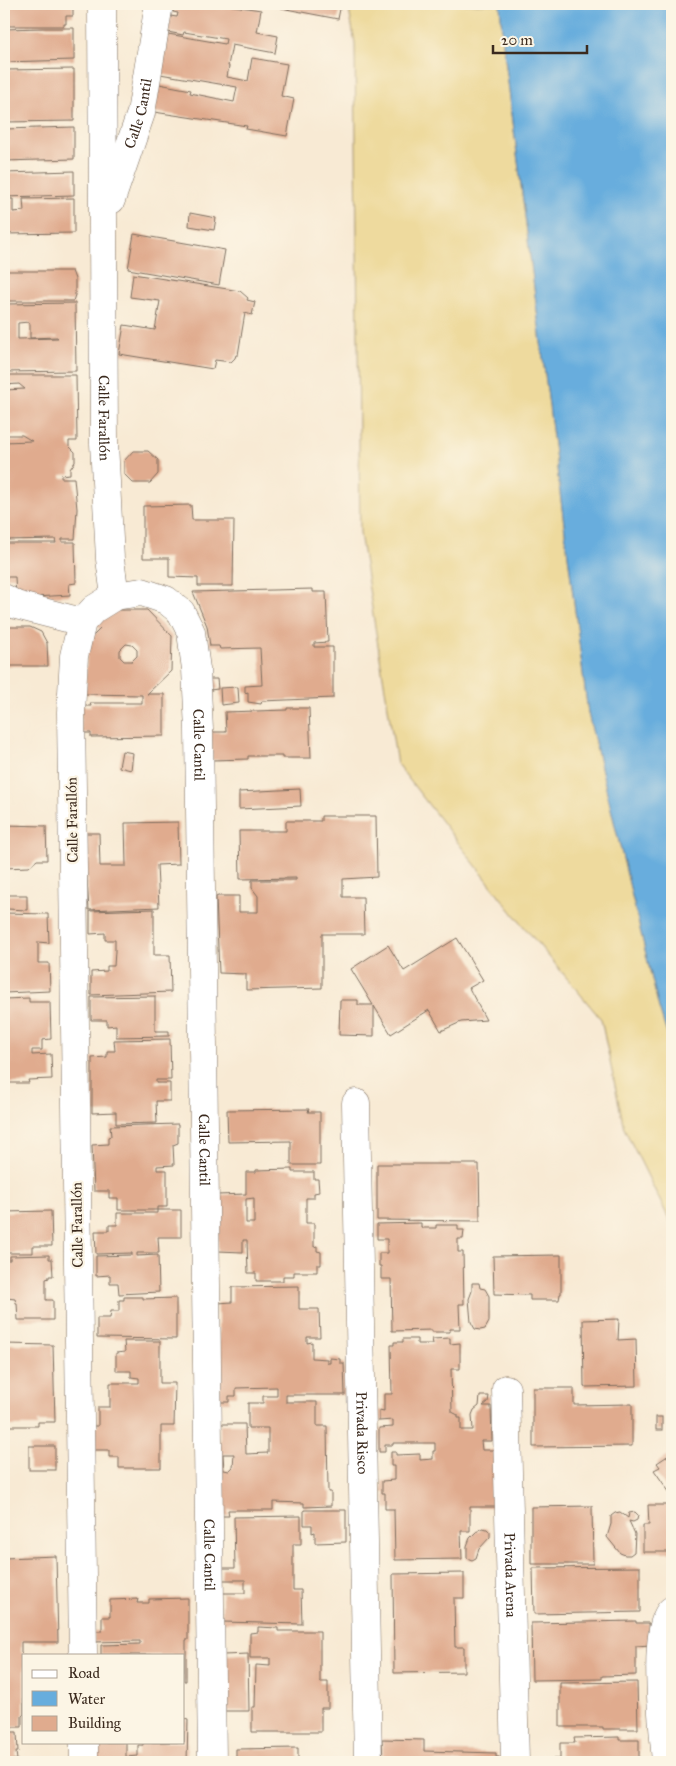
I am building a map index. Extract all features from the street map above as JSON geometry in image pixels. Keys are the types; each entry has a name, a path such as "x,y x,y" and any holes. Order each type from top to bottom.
{"street":[{"name":"Calle Farallón","path":"102,4 104,443 110,559 115,596"},
{"name":"Calle Cantil","path":"104,220 141,113 159,4"},
{"name":"Calle Cantil","path":"115,596 142,592 166,600 181,612 191,632 196,669 199,730 212,1762"},
{"path":"4,598 16,605 82,622 94,609 115,596"},
{"name":"Calle Farallón","path":"82,622 74,656 71,712 83,1654"},
{"name":"Privada Risco","path":"356,1103 368,1762"},
{"name":"Privada Arena","path":"506,1389 515,1762"},
{"path":"666,1762 660,1652 665,1620 672,1610"},
{"path":"84,1744 84,1762"}],"sand":[{"path":"348,4 500,4 503,43 588,713 659,1008 672,1050 672,1225 624,1128 601,1019 515,916 397,764 360,533 355,43"}],"water":[{"path":"500,4 672,4 672,1050 659,1008 588,713 503,43"}],"building":[{"path":"4,4 73,4 73,16 66,16 66,24 64,26 4,26"},
{"path":"175,4 220,4 261,10 257,32 278,36 275,53 232,45 227,77 248,81 252,58 287,64 281,96 294,99 287,136 246,129 247,126 154,112 159,84 191,90 190,93 234,102 237,87 160,74 168,34 225,44 226,39 184,32 183,35 168,32 170,16 177,17 178,13 173,12"},
{"path":"280,4 341,4 338,19 281,8"},
{"path":"74,28 74,60 4,62 4,29"},
{"path":"74,69 74,121 4,122 4,70"},
{"path":"74,127 74,159 4,161 4,129"},
{"path":"74,171 74,195 4,197 4,173"},
{"path":"74,198 74,233 4,234 4,199 13,199 13,212 24,211 23,199"},
{"path":"190,213 216,218 214,230 189,226"},
{"path":"134,234 225,250 219,285 128,269"},
{"path":"4,271 72,271 75,279 73,301 4,301"},
{"path":"133,274 240,291 248,298 247,300 255,302 252,315 245,313 238,355 231,362 215,360 213,369 119,354 124,325 155,330 160,301 130,297"},
{"path":"75,303 76,371 4,372 4,304","holes":["29,322 30,338 58,338 18,339 18,323"]},
{"path":"4,375 76,375 77,441 69,441 69,446 75,452 75,462 70,469 70,474 61,475 61,478 74,478 77,509 75,539 62,539 62,542 75,542 76,583 69,584 70,595 16,598 15,577 4,577 4,543 56,543 55,539 4,540 4,519 7,519 7,496 4,496 4,442 32,441 22,435 4,435 4,390 25,389 19,384 4,385"},
{"path":"133,451 148,451 158,460 158,474 150,483 133,483 124,474 124,461"},
{"path":"191,505 192,520 234,520 233,586 198,586 198,578 169,577 169,558 143,558 143,506"},
{"path":"313,589 313,592 326,592 328,642 314,643 314,647 333,647 333,698 262,701 261,704 248,702 248,692 245,693 245,686 262,685 260,648 220,649 219,646 210,646 207,626 193,592"},
{"path":"112,610 147,610 172,636 171,671 147,694 164,694 164,736 91,737 91,733 81,733 81,706 91,706 90,703 142,703 142,695 85,694 87,651 92,637 100,629 96,625","holes":["126,644 132,645 137,650 137,656 132,661 124,661 120,657 120,650"]},
{"path":"4,627 30,627 41,632 47,643 48,666 4,666"},
{"path":"210,679 217,679 218,689 210,690"},
{"path":"238,687 239,703 221,705 220,688"},
{"path":"287,708 309,708 311,758 248,756 248,759 212,760 211,732 226,732 225,712 287,710"},
{"path":"122,751 133,753 131,770 119,767"},
{"path":"300,789 301,806 239,809 239,792"},
{"path":"321,816 376,816 377,877 343,879 343,897 363,897 364,934 322,934 322,988 246,990 246,974 219,973 216,897 239,896 239,912 258,912 258,896 252,888 252,880 296,880 296,878 240,879 239,831 286,831 286,821 321,821"},
{"path":"178,822 179,864 157,865 159,907 89,910 84,833 99,833 100,866 126,866 125,823"},
{"path":"4,825 46,826 47,860 37,860 29,867 4,868"},
{"path":"8,895 27,895 27,910 7,909"},
{"path":"154,909 154,955 170,955 171,992 91,995 91,972 107,971 107,966 114,966 115,940 105,940 105,933 90,934 90,911"},
{"path":"4,913 48,914 49,943 38,942 38,963 49,963 50,991 4,993"},
{"path":"457,938 483,980 469,988 486,1020 461,1022 441,1031 429,1010 391,1034 374,1006 374,1036 339,1035 340,1000 358,1000 358,1005 373,1005 351,969 388,945 404,971"},
{"path":"155,996 155,1031 169,1031 169,1036 116,1037 116,1025 107,1026 107,1020 91,1020 91,997"},
{"path":"29,998 29,1002 50,1002 51,1039 42,1040 42,1050 32,1050 32,1055 51,1054 52,1079 28,1080 29,1083 4,1083 4,999"},
{"path":"170,1039 171,1080 156,1080 156,1083 170,1083 170,1101 156,1101 157,1123 116,1124 116,1112 92,1113 92,1058 107,1057 107,1051 115,1051 114,1040"},
{"path":"309,1109 308,1112 320,1112 320,1165 291,1165 291,1141 228,1142 227,1110"},
{"path":"178,1124 178,1143 173,1145 174,1165 157,1166 157,1170 167,1170 167,1207 157,1207 157,1210 118,1210 118,1198 109,1198 109,1191 94,1191 92,1145 108,1144 108,1137 111,1136 110,1126"},
{"path":"377,1164 479,1164 480,1221 377,1220"},
{"path":"292,1169 292,1172 314,1172 314,1179 318,1179 319,1192 314,1193 314,1198 306,1198 306,1223 314,1223 314,1247 317,1246 317,1251 321,1252 321,1265 317,1265 317,1272 294,1272 294,1276 283,1276 283,1281 256,1281 256,1273 248,1273 247,1240 243,1240 243,1252 218,1251 217,1195 246,1194 246,1172 256,1172 256,1170","holes":["254,1198 254,1223 246,1223 246,1199"]},
{"path":"157,1210 181,1210 181,1237 158,1237 159,1253 137,1253 137,1256 158,1255 159,1292 119,1294 118,1283 110,1283 110,1275 96,1276 96,1256 132,1255 132,1253 96,1254 95,1231 109,1231 109,1225 117,1225 117,1213 157,1213"},
{"path":"51,1211 52,1246 33,1246 33,1253 4,1253 4,1212"},
{"path":"421,1223 421,1228 436,1228 436,1225 458,1225 458,1230 464,1230 463,1239 458,1239 458,1252 463,1252 464,1304 459,1304 460,1329 450,1329 450,1332 432,1332 432,1330 392,1331 391,1279 381,1279 381,1266 379,1266 379,1253 387,1253 387,1239 377,1239 377,1224"},
{"path":"49,1255 49,1259 52,1259 53,1276 49,1276 46,1279 46,1300 53,1300 53,1320 18,1320 15,1299 7,1298 7,1307 4,1307 4,1260 10,1260 10,1256"},
{"path":"561,1255 561,1294 559,1300 530,1300 530,1295 494,1294 493,1256"},
{"path":"472,1283 479,1283 480,1288 485,1289 489,1296 489,1322 485,1329 475,1329 471,1322 469,1299"},
{"path":"299,1286 299,1309 319,1309 320,1337 307,1337 307,1343 312,1342 312,1358 327,1359 327,1363 330,1363 330,1358 340,1359 340,1363 344,1363 345,1395 286,1395 286,1402 317,1402 317,1426 327,1426 328,1492 331,1492 331,1506 304,1507 304,1503 273,1502 273,1510 228,1510 229,1516 221,1516 220,1424 245,1424 246,1454 268,1453 268,1428 248,1428 248,1403 263,1403 263,1396 277,1396 277,1387 236,1388 236,1396 229,1396 229,1402 219,1402 218,1303 232,1302 232,1287","holes":["223,1454 234,1454 233,1467 229,1471 224,1470"]},
{"path":"124,1297 143,1297 143,1299 176,1298 176,1339 97,1338 97,1318 110,1318 111,1311 119,1311 119,1300 124,1300"},
{"path":"619,1319 618,1340 636,1339 637,1386 584,1387 583,1320"},
{"path":"450,1338 450,1344 460,1343 460,1369 451,1369 452,1412 458,1415 458,1418 461,1418 461,1430 473,1430 472,1415 479,1406 480,1396 489,1396 488,1402 483,1406 491,1406 492,1441 481,1441 482,1450 496,1450 496,1507 470,1507 470,1531 461,1531 462,1559 395,1560 394,1509 385,1509 385,1493 382,1493 382,1481 394,1480 391,1452 396,1452 396,1455 420,1454 420,1460 433,1459 435,1443 393,1443 393,1445 385,1445 385,1452 379,1452 379,1428 393,1427 393,1420 379,1421 379,1410 384,1411 384,1394 392,1394 391,1345 394,1345 394,1342 403,1342 403,1339 417,1339 417,1344 433,1344 432,1339"},
{"path":"124,1341 160,1341 160,1383 175,1383 174,1426 161,1426 161,1468 119,1468 119,1457 109,1457 109,1450 91,1450 91,1426 98,1426 98,1407 110,1407 110,1383 139,1383 139,1378 131,1377 131,1371 116,1371 116,1353 125,1352"},
{"path":"4,1344 53,1345 55,1422 38,1422 38,1426 4,1426"},
{"path":"533,1388 574,1388 574,1405 632,1404 632,1446 533,1447"},
{"path":"656,1417 662,1417 662,1430 656,1430"},
{"path":"29,1446 55,1446 55,1470 29,1470"},
{"path":"672,1453 672,1496 654,1470 660,1467 657,1463"},
{"path":"648,1505 672,1505 672,1552 643,1552 643,1525 649,1525"},
{"path":"592,1506 593,1564 531,1564 531,1507"},
{"path":"304,1510 346,1510 346,1542 315,1543 315,1532 312,1533 312,1525 304,1525"},
{"path":"620,1512 628,1518 629,1513 635,1512 638,1515 637,1520 629,1521 635,1534 634,1552 630,1555 620,1553 607,1537 611,1516"},
{"path":"301,1516 301,1544 293,1544 293,1590 301,1590 302,1624 222,1622 222,1593 245,1593 245,1580 221,1580 222,1568 235,1568 234,1517"},
{"path":"483,1528 490,1532 490,1537 479,1549 476,1558 472,1560 467,1558 467,1546 470,1538"},
{"path":"56,1556 58,1642 21,1642 21,1652 23,1654 22,1727 4,1727 4,1558"},
{"path":"640,1567 640,1612 534,1614 533,1568"},
{"path":"464,1573 464,1598 454,1598 455,1647 464,1647 464,1672 394,1673 393,1574"},
{"path":"188,1598 186,1681 185,1654 101,1654 101,1645 140,1644 140,1641 94,1642 94,1631 102,1631 102,1617 110,1617 110,1600 138,1599 137,1603 149,1603 149,1599"},
{"path":"636,1621 636,1623 649,1623 650,1645 636,1646 636,1675 602,1676 602,1679 532,1680 531,1623"},
{"path":"258,1627 278,1628 278,1631 320,1631 320,1682 328,1682 328,1708 321,1708 321,1732 252,1732 252,1707 255,1707 256,1665 270,1666 270,1658 250,1658 250,1633 258,1632"},
{"path":"248,1654 249,1711 223,1711 223,1655"},
{"path":"637,1682 638,1729 560,1727 560,1683"},
{"path":"185,1719 188,1720 187,1762 95,1762 95,1744 126,1744 126,1757 138,1756 138,1745 185,1744"},
{"path":"4,1732 17,1732 17,1760 13,1760 13,1762 4,1762"},
{"path":"619,1737 619,1740 639,1740 639,1762 553,1762 553,1759 560,1759 560,1743 575,1743 574,1738"},
{"path":"382,1739 424,1740 424,1751 496,1753 496,1757 499,1757 499,1762 383,1762"},
{"path":"298,1748 298,1762 236,1762 236,1749"}]}
